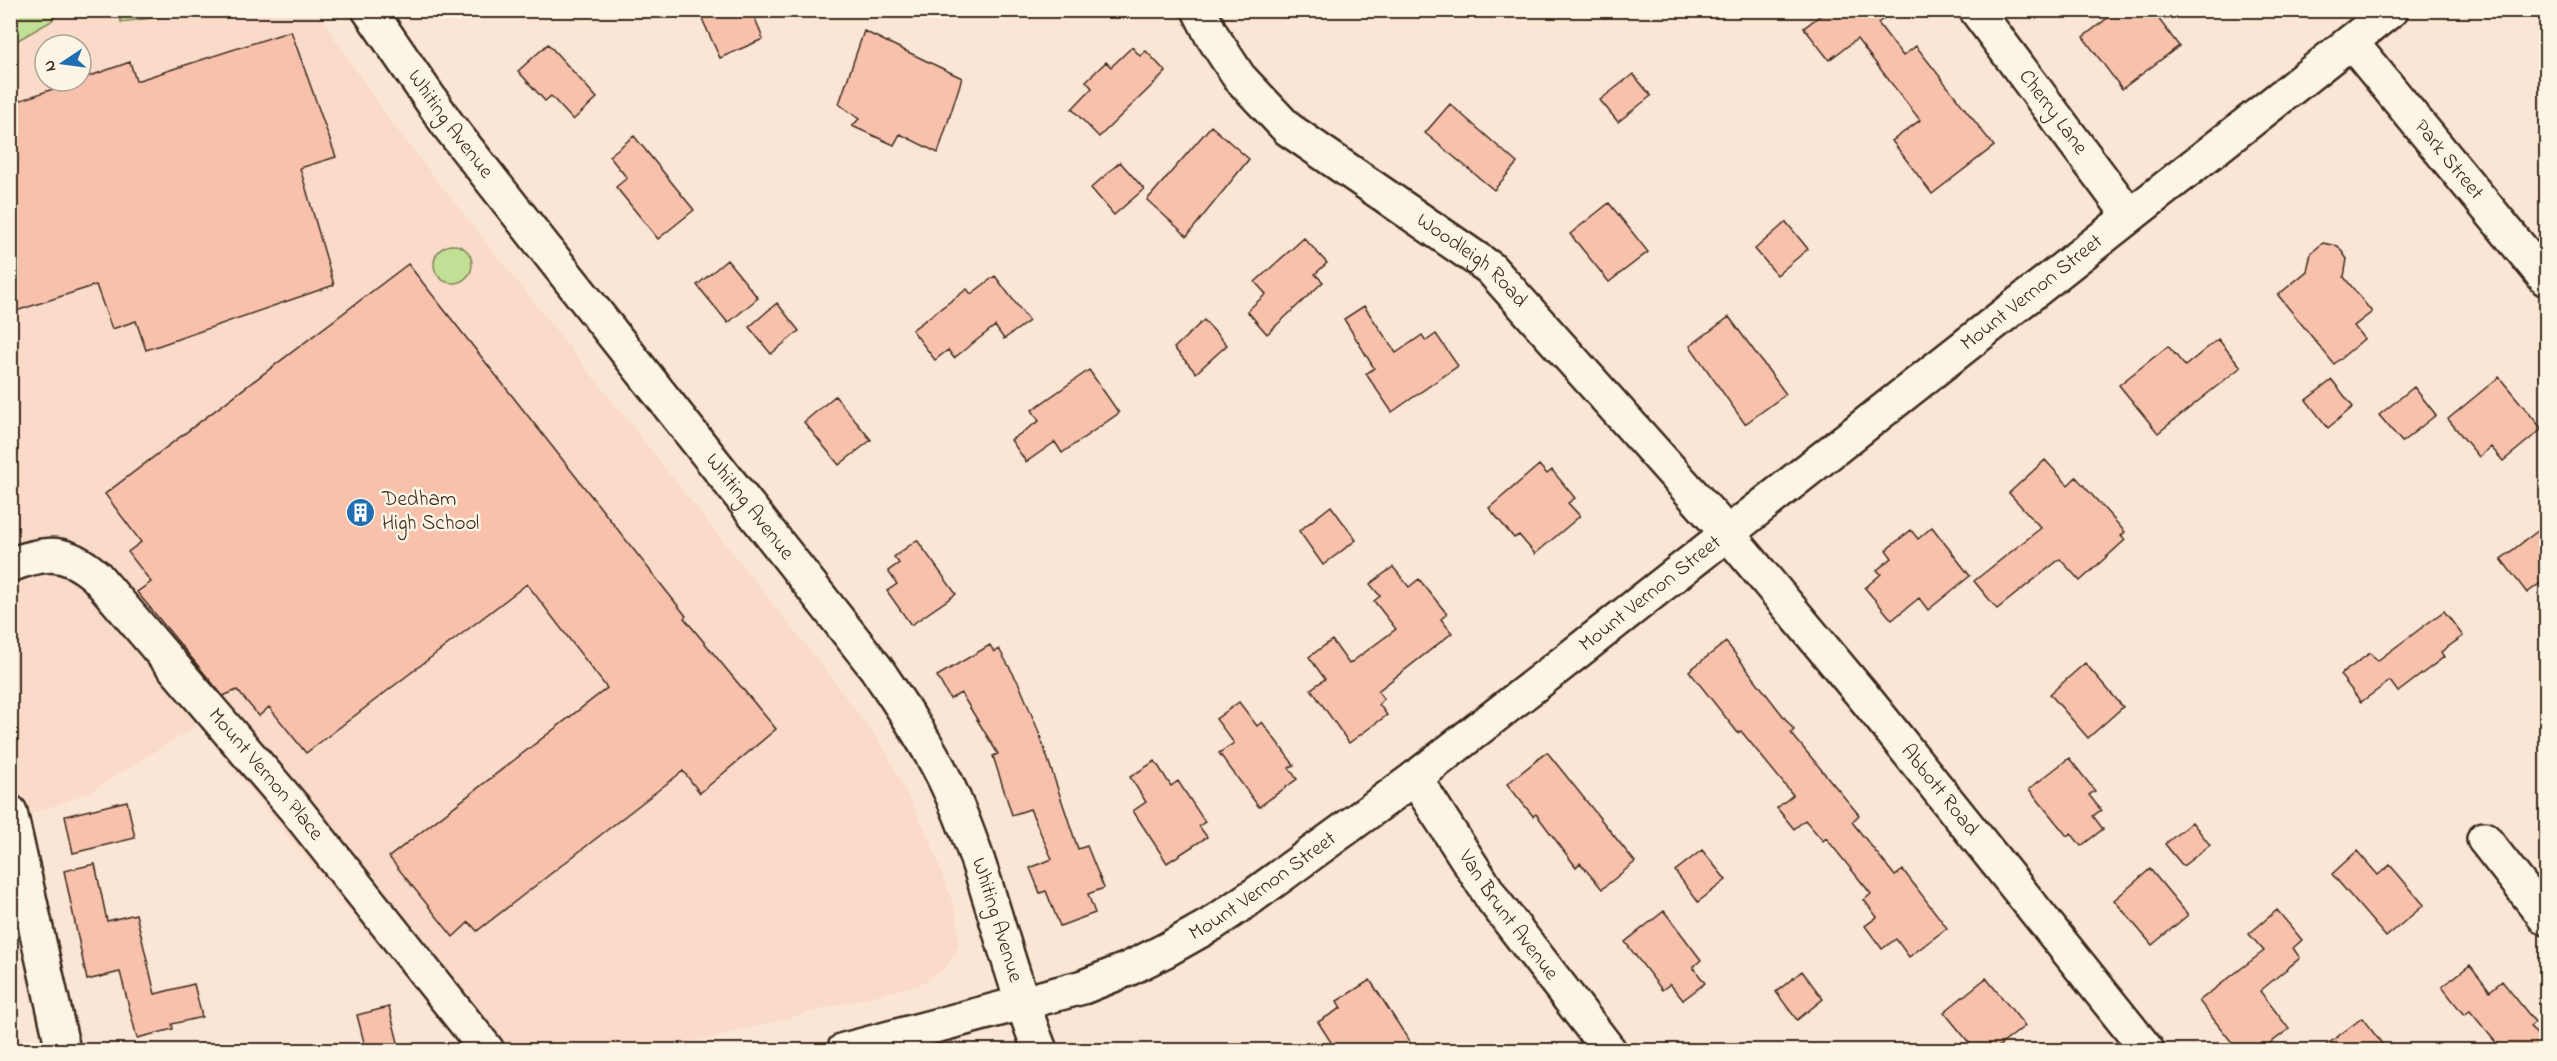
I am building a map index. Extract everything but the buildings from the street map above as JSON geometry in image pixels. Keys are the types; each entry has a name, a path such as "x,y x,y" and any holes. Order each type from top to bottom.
{"street":[{"name":"Whiting Avenue","path":"369,10 448,125 876,668 911,721 945,780 972,846 1022,1003 1040,1050"},
{"name":"Woodleigh Road","path":"1200,10 1211,34 1239,77 1288,129 1490,268 1728,534"},
{"name":"Cherry Lane","path":"1976,10 2129,215"},
{"name":"Mount Vernon Street","path":"844,1050 1083,987 1128,969 1203,929 1253,896 1415,778 1728,534 2391,10"},
{"name":"Park Street","path":"2350,42 2547,279"},
{"name":"Abbott Road","path":"1728,534 1869,703 2147,1050"},
{"name":"Mount Vernon Place","path":"10,565 50,554 79,561 96,576 296,810 487,1050"},
{"name":"Van Brunt Avenue","path":"1415,778 1494,902 1609,1050"},
{"path":"10,812 63,1050"},
{"path":"2484,839 2547,918"}],"shaded area":[{"path":"10,11 319,11 334,38 389,120 832,679 886,752 930,841 956,912 959,945 945,968 920,984 662,1050 463,1050 198,725 86,794 11,821"}],"green space":[{"path":"10,11 62,11 50,22 11,44"},
{"path":"119,11 175,11 175,15 121,22"},
{"path":"453,245 460,246 466,251 471,257 471,271 466,277 460,282 453,283 446,282 440,277 435,271 434,264 435,257 440,251 446,246"}],"place":[{"name":"Dedham High School","path":"361,512"}]}
